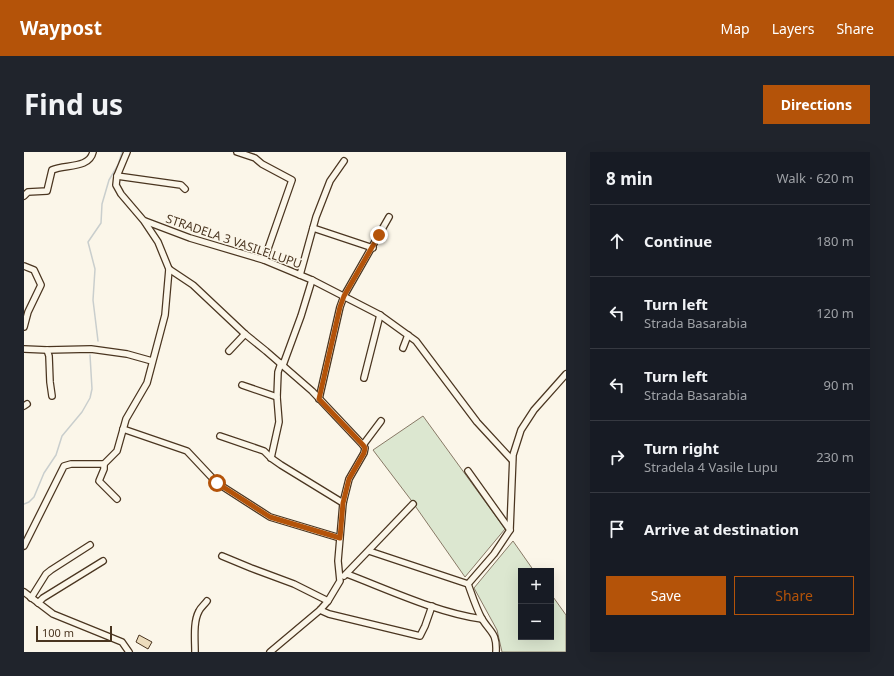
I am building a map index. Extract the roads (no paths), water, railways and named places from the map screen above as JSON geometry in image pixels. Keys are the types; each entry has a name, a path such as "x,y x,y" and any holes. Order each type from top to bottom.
{"street":[{"path":"24,196 28,192 47,191 52,170 57,167 82,164 91,159 93,152"},
{"path":"117,499 99,481 104,469 104,464 117,451 126,420 147,383 165,316 169,269 158,242 144,221 121,194 116,185 117,176 127,152"},
{"path":"237,152 255,158 262,164 292,180 264,260"},
{"path":"300,275 316,217 328,186 344,161"},
{"path":"117,176 182,185 185,189"},
{"path":"319,399 340,307 344,296 373,248 389,217"},
{"name":"STRADELA 3 VASILE LUPU","path":"144,221 190,238 264,260 312,280 380,315 416,342 477,422 512,460"},
{"path":"313,228 373,248"},
{"path":"24,266 34,270 41,285 28,312 24,327"},
{"path":"169,269 193,285 245,334 312,391 365,448 364,453 349,479 343,503 338,561 340,580"},
{"path":"271,458 279,422 276,397 278,372 301,316 312,280"},
{"path":"364,378 380,315"},
{"path":"230,351 245,334"},
{"path":"403,348 408,335"},
{"path":"24,349 91,349 127,354 152,361"},
{"path":"47,350 49,356 52,396"},
{"path":"468,584 494,554 510,530 512,460 521,430 534,410 566,374"},
{"path":"242,385 276,397"},
{"path":"363,445 381,422"},
{"path":"123,429 187,451 217,483 270,517 340,538"},
{"path":"220,436 264,451 271,458 343,503"},
{"path":"24,546 38,522 59,473 64,466 71,464 104,464"},
{"path":"468,471 510,530"},
{"path":"270,652 320,610 328,601 340,580 413,504"},
{"path":"31,598 46,574 90,545"},
{"path":"369,551 468,584 482,619 496,640 496,651"},
{"path":"222,556 294,584 328,601"},
{"path":"38,603 43,598 103,561"},
{"path":"347,574 432,606 482,619"},
{"path":"24,592 53,614 122,642 129,652"},
{"path":"195,652 195,627 197,617 199,610 207,601"},
{"path":"320,610 330,614 420,636 432,606"}],"waterway":[{"path":"98,341 93,300 95,269 88,242 101,223 102,204 109,180 118,165 122,152"},
{"path":"24,504 29,502 34,497 44,473 56,455 62,436 82,412 90,398 92,389 90,355"}]}
